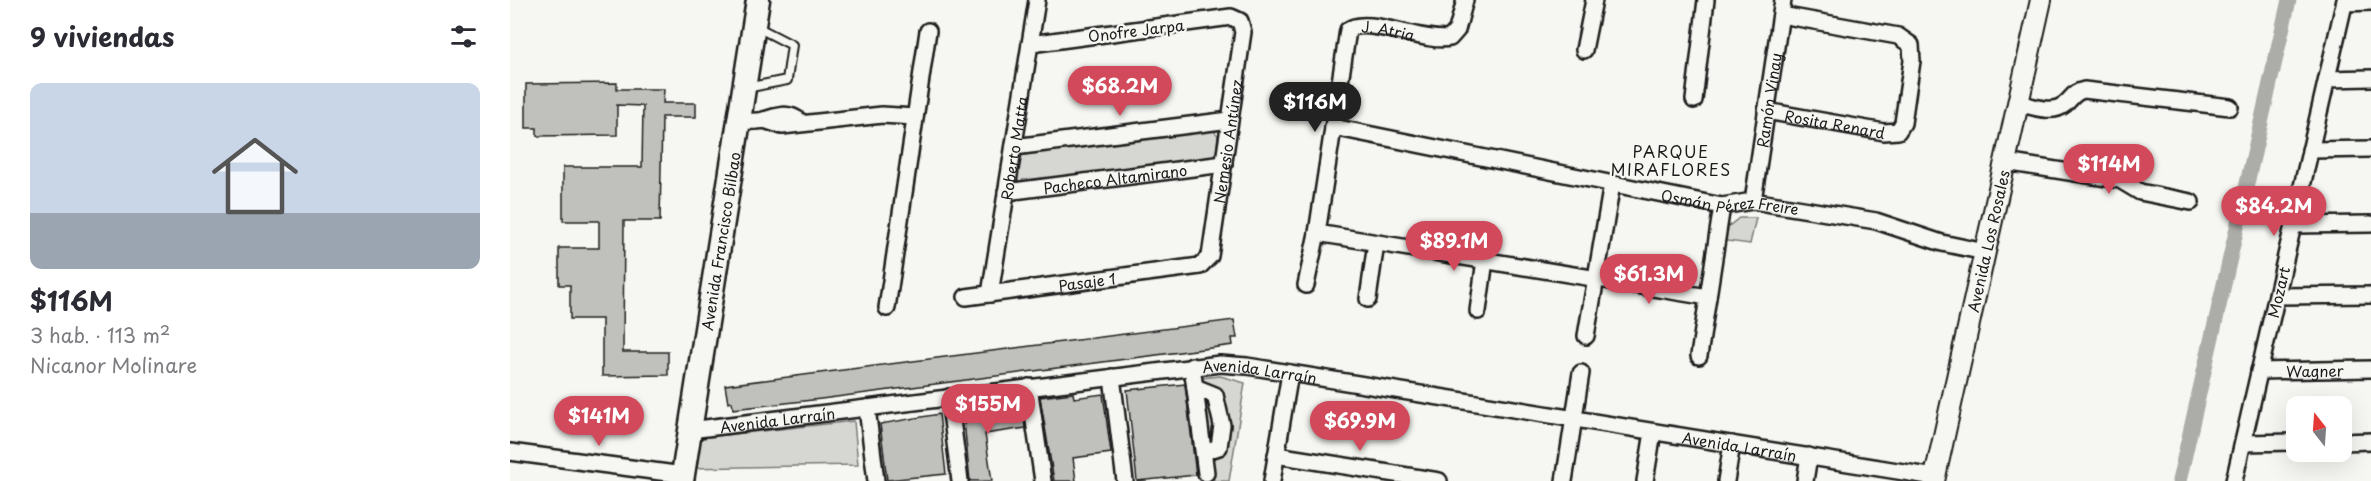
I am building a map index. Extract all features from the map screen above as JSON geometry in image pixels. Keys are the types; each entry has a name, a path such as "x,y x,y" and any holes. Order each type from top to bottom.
{"main road":[{"name":"Avenida Francisco Bilbao","path":"682,478 758,0"}],"street":[{"name":"Roberto Matta","path":"990,294 1036,0"},
{"name":"J. Atria","path":"1333,127 1348,30 1360,25 1444,40 1454,36 1465,0"},
{"path":"1584,50 1594,0"},
{"path":"1694,100 1706,0"},
{"name":"Avenida Los Rosales","path":"1935,479 2041,0"},
{"path":"2345,1 2371,2"},
{"name":"Mozart","path":"2234,481 2345,1"},
{"name":"Ramón Vinay","path":"1753,201 1782,8"},
{"name":"Rosita Renard","path":"1766,111 1884,132 1898,131 1903,123 1913,52 1906,40 1898,36 1782,8"},
{"name":"Onofre Jarpa","path":"1030,44 1231,17 1240,21"},
{"name":"Nemesio Antúnez","path":"1206,262 1210,256 1224,164 1243,28 1240,21"},
{"path":"887,308 928,31"},
{"path":"2327,79 2371,78"},
{"path":"2018,103 2053,110 2065,104 2076,92 2084,90 2230,107"},
{"path":"740,121 764,120 782,126 801,122 882,115 915,117"},
{"path":"1014,147 1230,120"},
{"path":"1306,285 1317,233 1333,127"},
{"name":"Osmán Pérez Freire","path":"1333,127 1722,207 1753,201 1876,221 1942,243 1984,252"},
{"path":"2310,150 2371,149"},
{"path":"2004,162 2120,180 2140,192 2191,202"},
{"name":"Pacheco Altamirano","path":"1006,192 1224,164"},
{"path":"1586,336 1611,184"},
{"path":"1699,356 1722,207"},
{"path":"2293,225 2371,224"},
{"path":"1317,233 1708,297"},
{"path":"1368,299 1376,243"},
{"path":"1478,311 1485,260"},
{"name":"Pasaje 1","path":"966,297 1200,266 1206,262"},
{"path":"2277,296 2371,295"},
{"name":"Avenida Larraín","path":"690,430 1192,366 1233,365 1809,456 1935,479"},
{"path":"1192,366 1206,473"},
{"name":"Wagner","path":"2259,371 2371,369"},
{"path":"1272,481 1290,373"},
{"path":"1564,481 1581,373"},
{"path":"1113,377 1125,481"},
{"path":"1029,387 1042,481"},
{"path":"1195,387 1215,394 1222,425 1219,447 1203,452"},
{"path":"949,398 960,481"},
{"path":"867,408 876,481"},
{"path":"1645,481 1653,432"},
{"path":"2352,442 2371,441"},
{"path":"2242,443 2286,442"},
{"path":"1726,481 1732,444"},
{"path":"510,452 682,478"},
{"path":"1276,455 1438,481"},
{"path":"1805,481 1809,456"}],"lane":[{"path":"744,89 787,80 792,45 754,25"}],"shaded area":[{"path":"1211,129 1218,135 1216,156 1211,160 1025,184 1016,180 1022,155"},
{"path":"1739,218 1756,218 1750,244 1719,240 1724,230"},
{"path":"1220,376 1245,383 1229,481 1214,481 1200,378"},
{"path":"854,421 858,465 687,468 690,439"}],"building":[{"path":"617,83 617,89 664,89 663,103 696,103 696,117 662,117 660,221 624,221 623,352 668,352 668,375 602,376 602,319 570,319 570,285 559,285 559,248 599,248 599,221 563,221 563,167 642,167 643,106 617,105 617,135 537,136 537,128 526,128 526,84"},
{"path":"1234,320 1237,338 1232,338 1233,345 821,399 733,409 732,402 728,403 725,385"},
{"path":"1185,384 1196,475 1137,481 1127,390"},
{"path":"1073,393 1074,398 1103,394 1111,453 1073,458 1076,481 1054,481 1040,397"},
{"path":"1022,404 1025,428 985,434 992,481 970,481 963,411"},
{"path":"939,414 946,474 887,480 880,424"}],"waterway":[{"path":"2179,481 2289,0"}],"district":[{"name":"PARQUE MIRAFLORES","path":"1671,160"}]}
